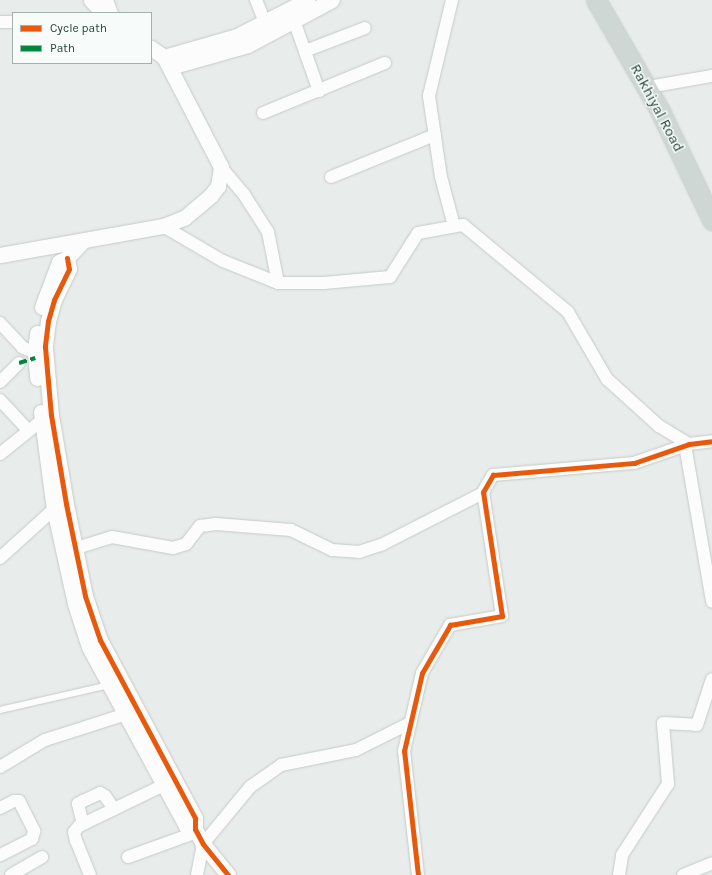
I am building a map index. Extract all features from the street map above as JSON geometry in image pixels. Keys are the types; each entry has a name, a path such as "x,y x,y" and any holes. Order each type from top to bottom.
{"main road":[{"name":"Rakhiyal Road","path":"596,0 651,88 712,220"},
{"path":"606,0 651,88 712,198"}],"street":[{"path":"91,0 102,12"},
{"path":"105,0 110,12"},
{"path":"256,0 265,22"},
{"path":"167,62 248,45 292,14 306,0"},
{"path":"167,62 223,41 265,22 332,0"},
{"path":"452,0 429,96 441,177 454,226"},
{"path":"292,14 319,91"},
{"path":"0,22 12,22"},
{"path":"305,50 365,28"},
{"path":"152,49 167,62 221,167 243,193 268,232 278,283"},
{"path":"263,113 385,64"},
{"path":"651,88 712,76"},
{"path":"331,177 435,135"},
{"path":"0,254 83,241 163,226 184,218 200,207 218,186 221,167"},
{"path":"163,226 223,261 278,283 324,283 390,277 418,233 463,225 568,312 607,379 659,426 687,445 712,602"},
{"path":"83,241 67,258 59,262 44,297 38,320 35,353 42,421 54,509 70,550 100,640 164,785 186,826 198,835 228,875"},
{"path":"67,258 69,269 54,300 45,347 51,415 70,550 75,604 89,647 109,685 131,712 195,818 198,835 197,875"},
{"path":"0,323 22,347 35,353"},
{"path":"0,382 19,363"},
{"path":"0,400 28,430"},
{"path":"0,454 28,430 42,421"},
{"path":"70,550 112,537 173,548 186,544 200,526 216,524 291,530 332,550 359,552 381,545 483,493 493,475 634,463 687,445 712,441"},
{"path":"418,875 404,750 422,674 450,625 502,616 483,493"},
{"path":"0,558 54,509"},
{"path":"619,875 622,855 668,784 663,723 697,725 712,679"},
{"path":"0,767 45,740 131,712"},
{"path":"128,858 198,835 250,787 281,765 356,750 410,723"},
{"path":"90,875 74,832 83,824 164,785"},
{"path":"83,824 78,804 83,801 100,793 105,796 114,809"},
{"path":"0,808 14,801 19,801 34,831 32,839 0,855"},
{"path":"11,875 42,857"},
{"path":"683,875 712,863"}],"lane":[{"path":"0,710 109,685"}],"marked path":[{"path":"19,363 35,358"}],"cycle path":[{"path":"67,258 69,269 54,300 48,321 45,347 51,415 66,504 85,596 100,640 195,818 195,829 203,844 228,875"},
{"path":"418,875 404,751 422,673 450,625 502,616 483,492 493,475 634,463 689,444 712,441"}]}
